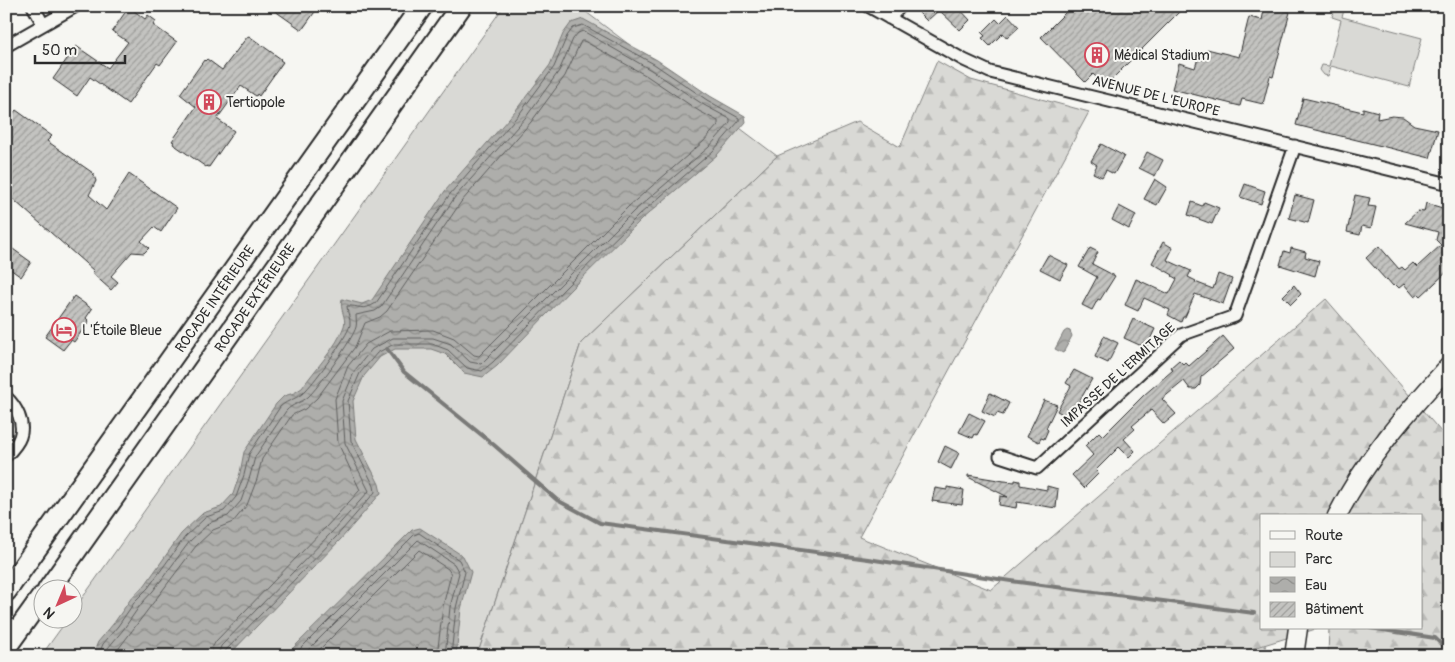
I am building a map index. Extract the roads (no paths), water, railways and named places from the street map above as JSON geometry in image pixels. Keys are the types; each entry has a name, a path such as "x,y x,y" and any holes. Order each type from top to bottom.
{"highway":[{"name":"ROCADE INTÉRIEURE","path":"6,591 422,6"},
{"name":"ROCADE EXTÉRIEURE","path":"55,580 461,6"},
{"path":"6,648 32,610"}],"main road":[{"path":"1338,514 1360,476 1384,442 1449,366"},
{"path":"1294,656 1298,630"}],"street":[{"path":"33,6 43,24"},
{"path":"6,46 76,6"},
{"name":"AVENUE DE L'EUROPE","path":"868,6 964,60 990,72 1449,184"},
{"path":"889,18 901,6"},
{"name":"IMPASSE DE L'ERMITAGE","path":"1000,456 1037,468 1181,335 1235,316 1295,146"},
{"path":"6,397 11,401 20,419 21,437 6,456"}],"water":[{"path":"583,19 657,60 710,96 745,116 746,122 717,155 642,219 497,366 483,377 464,373 445,354 431,349 395,349 380,357 364,376 353,401 356,439 379,484 381,493 340,540 228,656 92,656 98,642 132,597 145,585 181,534 203,513 221,507 233,494 244,452 276,404 284,396 302,388 341,334 345,323 341,306 342,299 362,304 372,300 445,191 516,110 550,65 563,34 571,23"},
{"path":"1067,330 1070,331 1072,336 1063,353 1055,349"},
{"path":"420,528 463,556 471,572 461,609 456,656 285,656 412,530"}],"waterway":[{"path":"387,349 404,372 494,445 557,500 600,523 1254,613"},
{"path":"1383,630 1435,638 1444,647 1448,656"}],"place":[{"name":"Médical Stadium","path":"1097,55"},
{"name":"Tertiopole","path":"209,102"},
{"name":"L'Étoile Bleue","path":"64,330"}]}
